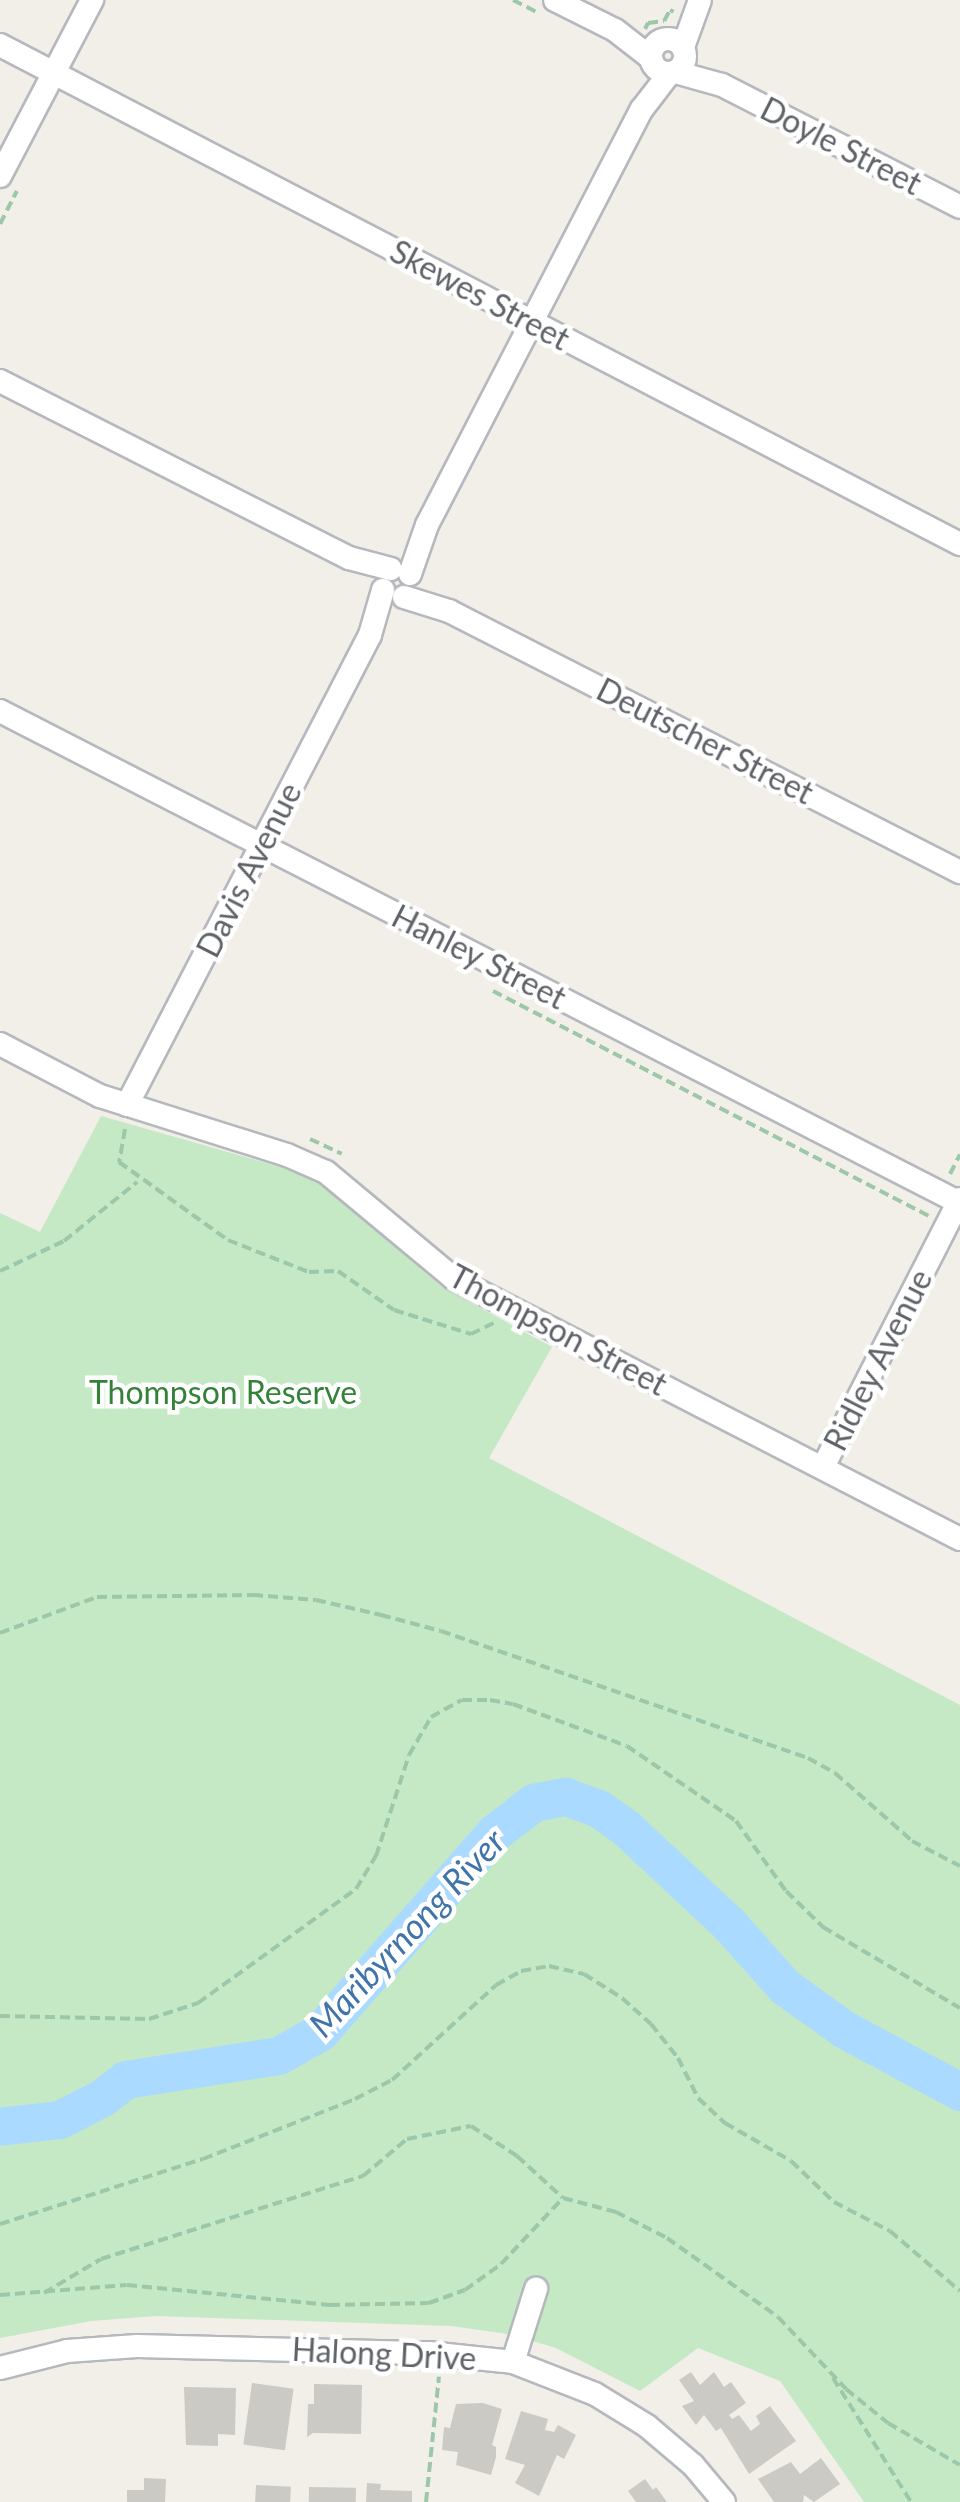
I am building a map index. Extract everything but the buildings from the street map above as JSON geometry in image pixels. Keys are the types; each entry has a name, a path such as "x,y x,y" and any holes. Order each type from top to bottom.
{"street":[{"path":"0,176 92,0"},
{"name":"Davis Avenue","path":"127,1105 642,109 685,5"},
{"name":"Doyle Street","path":"551,8 615,30 665,54 960,207"},
{"name":"Skewes Street","path":"0,45 960,544"},
{"name":"Deutscher Street","path":"0,380 960,872"},
{"name":"Hanley Street","path":"0,710 261,847 959,1200"},
{"name":"Thompson Street","path":"0,1044 127,1105 287,1155 326,1172 453,1278 960,1539"},
{"name":"Ridley Avenue","path":"823,1467 959,1200"},
{"path":"513,2362 536,2289"},
{"name":"Halong Drive","path":"0,2368 67,2351 137,2346 428,2353 513,2362 596,2394 647,2426 693,2465 724,2502"}],"path":[{"path":"513,0 551,8"},
{"path":"665,54 648,23 664,21 685,5"},
{"path":"127,1105 119,1162 228,1240 309,1272 338,1271 394,1310 471,1334 496,1322 508,1307"},
{"path":"0,1270 64,1241 139,1180"},
{"path":"0,1634 96,1597 253,1595 316,1600 441,1631 822,1764 912,1841 960,1866"},
{"path":"0,2016 148,2020 198,2003 356,1890 376,1856 409,1756 431,1717 462,1700 490,1700 599,1733 641,1755 736,1821 786,1891 823,1927 960,2008"},
{"path":"0,2224 204,2159 355,2099 392,2080 496,1985 521,1971 549,1966 584,1974 622,1998 650,2024 678,2058 698,2098 725,2123 790,2160 834,2202 890,2231 960,2291"},
{"path":"44,2292 101,2260 362,2176 407,2139 471,2126 516,2156 564,2198 616,2212 667,2238 778,2318 828,2370 888,2423 960,2465"},
{"path":"0,2296 126,2285 330,2304 429,2303 465,2290 501,2264 564,2198"},
{"path":"828,2370 911,2502"},
{"path":"426,2502 439,2375"}],"green space":[{"name":"Thompson Reserve","path":"101,1116 312,1176 442,1287 552,1347 489,1458 960,1705 960,2502 864,2502 780,2381 698,2348 640,2391 556,2348 508,2334 451,2326 156,2316 91,2321 0,2338 0,1213 40,1232"}],"waterway":[{"name":"Maribyrnong River","path":"0,2127 60,2120 103,2098 126,2080 279,2056 320,2033 495,1833 534,1803 566,1797 599,1809 626,1828 728,1923 785,1987 845,2030 960,2092"}]}
